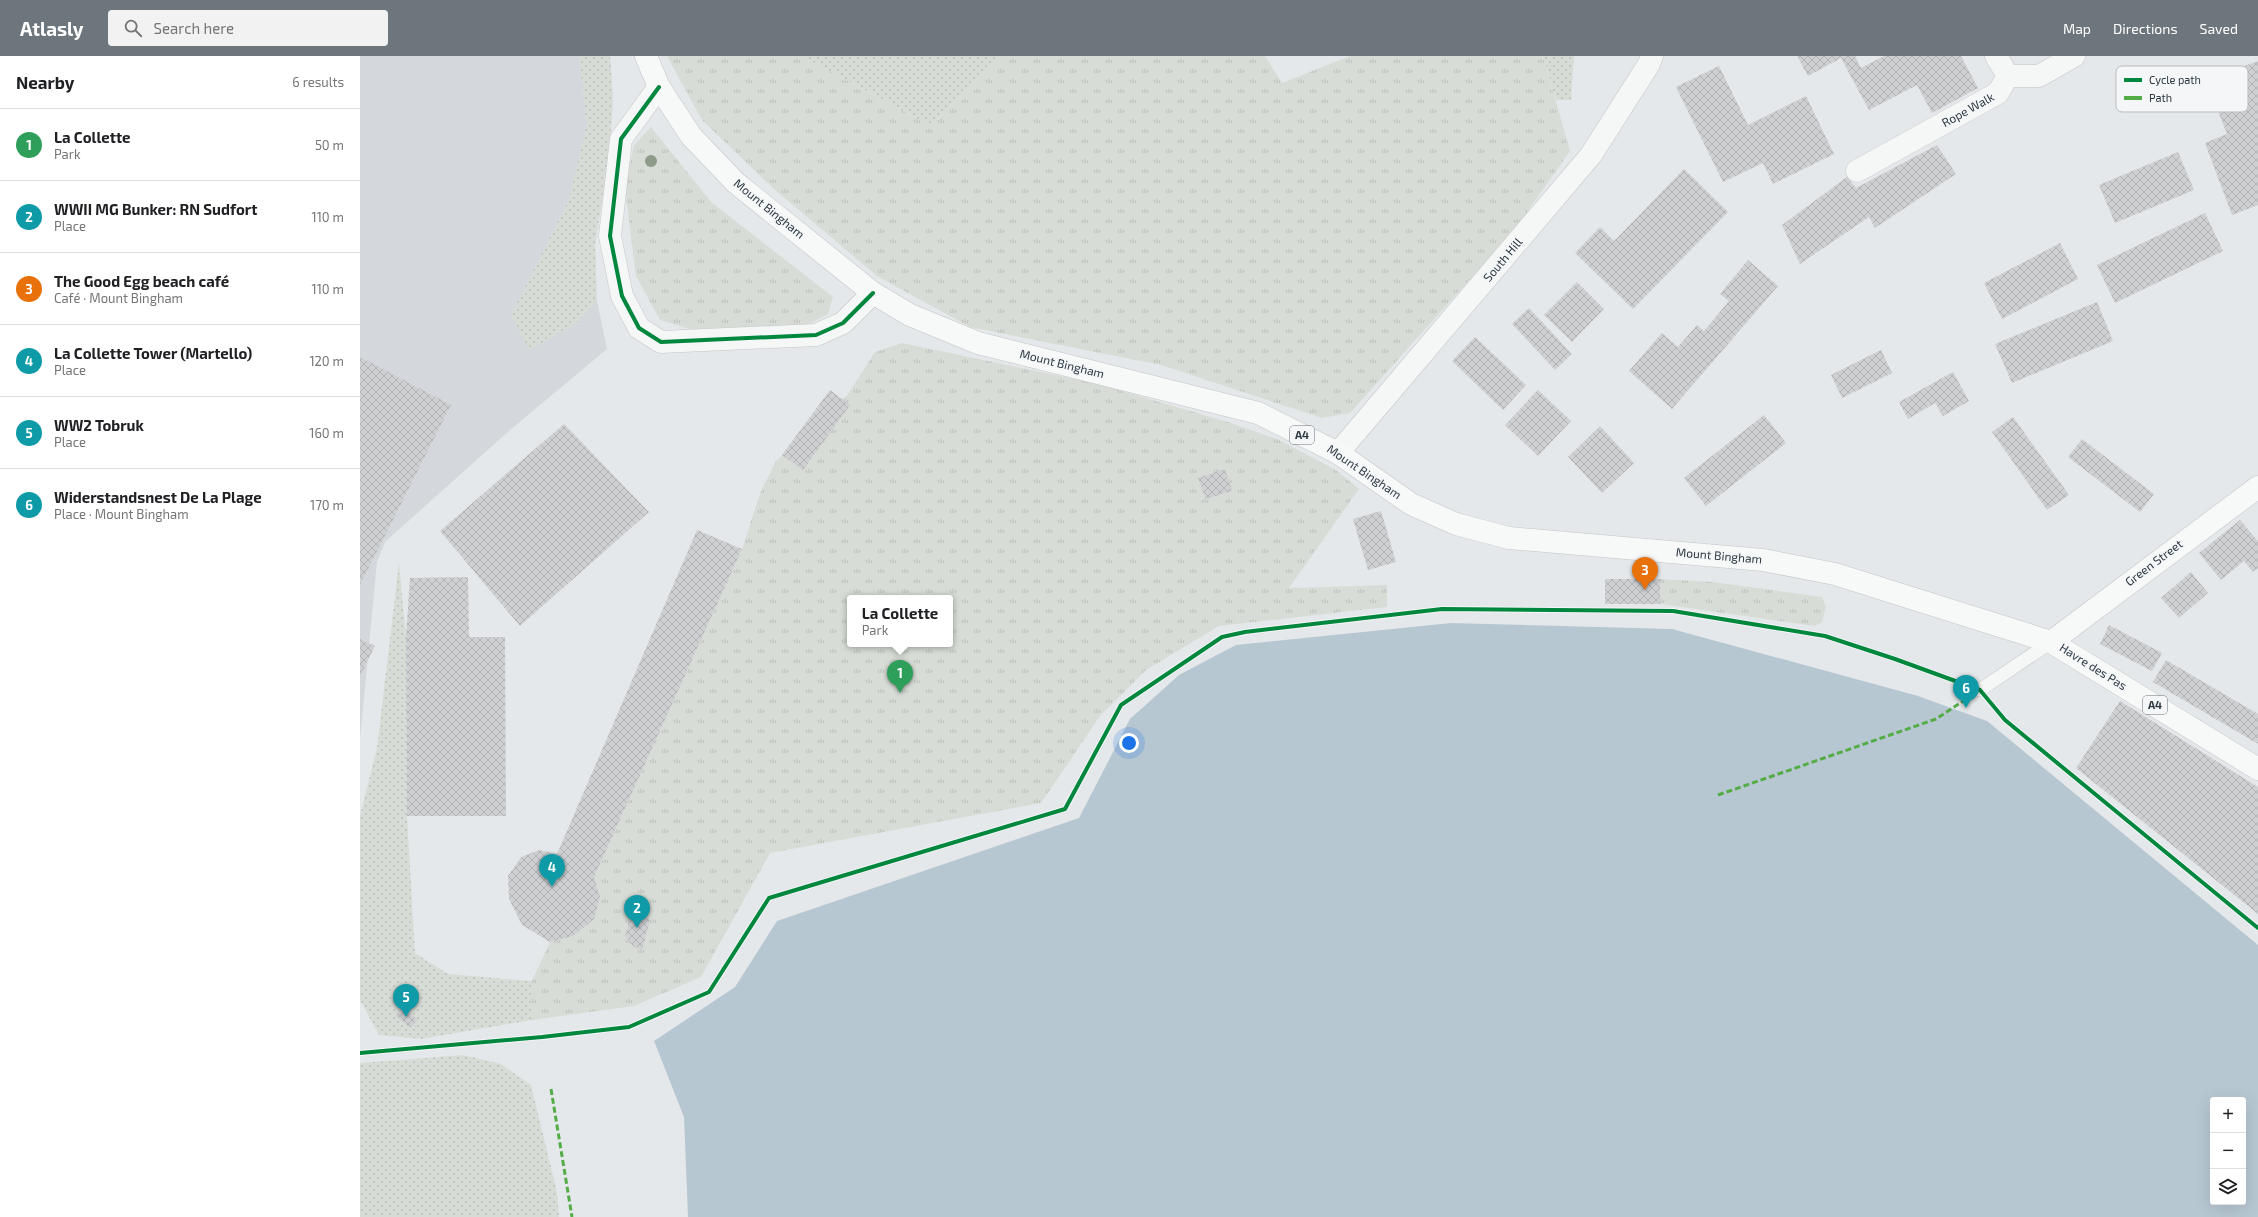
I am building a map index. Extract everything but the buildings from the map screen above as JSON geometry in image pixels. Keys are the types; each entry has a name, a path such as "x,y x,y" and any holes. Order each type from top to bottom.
{"main road":[{"name":"Mount Bingham","path":"646,56 659,87 691,136 736,183 873,293 910,315 978,343 1258,413 1338,452 1411,504 1456,524 1509,538 1763,560 1835,574 2051,642"},
{"name":"Green Street","path":"2051,642 2258,487"},
{"name":"Havre des Pas","path":"2051,642 2258,769"}],"street":[{"path":"1996,56 2008,76 2039,76 2074,56"},
{"name":"South Hill","path":"1338,452 1591,155 1656,59"},
{"name":"Rope Walk","path":"1857,171 1998,93 2008,76"},
{"path":"659,87 621,139 610,236 622,296 639,328 661,342 816,335 843,323 873,293"}],"lane":[{"path":"1980,690 2051,642"}],"shaded area":[{"path":"360,56 610,56 613,100 609,154 595,244 597,301 607,349 510,430 385,542 377,562 360,739"}],"green space":[{"path":"579,56 610,56 613,100 609,154 595,244 597,301 577,323 529,350 511,315 569,200 587,124"},
{"path":"667,56 802,56 931,126 1000,56 1265,56 1282,83 1350,56 1543,56 1570,151 1515,229 1350,413 1322,418 1161,365 970,327 877,276 775,190 702,120"},
{"path":"802,56 1000,56 931,126"},
{"path":"1543,56 1574,56 1571,100 1556,100"},
{"path":"651,127 711,202 833,297 828,314 807,325 693,330 660,320 636,276 625,188 634,145"},
{"path":"902,343 1094,383 1228,422 1279,440 1336,470 1359,489 1289,588 1387,585 1387,607 1219,626 1146,670 1100,716 1041,803 770,853 701,977 634,1006 532,1020 532,981 550,942 573,936 594,877 742,549 761,491 776,461 848,394 875,352"},
{"path":"399,563 406,637 407,816 415,953 448,974 532,981 532,1020 421,1039 379,1035 360,1000 360,816 377,748"},
{"path":"1660,579 1713,582 1822,597 1826,607 1822,622 1815,626 1660,604"},
{"path":"463,1055 501,1064 531,1085 557,1192 559,1217 360,1217 360,1063"}],"water":[{"path":"1451,623 1672,629 1918,696 1987,721 2258,945 2258,1217 688,1217 684,1117 654,1041 735,987 777,921 1079,818 1130,719 1179,675 1236,645"}],"marked path":[{"path":"1718,795 1936,719 1980,690"},
{"path":"551,1089 572,1217"}],"cycle path":[{"path":"659,87 621,139 610,236 622,296 639,328 661,342 816,335 843,323 873,293"},
{"path":"360,1053 542,1037 629,1027 709,992 769,898 1065,809 1121,705 1222,637 1245,632 1442,609 1673,611 1825,636 1895,659 1980,690 2005,720 2258,928"}],"place":[{"name":"The Good Egg beach café","path":"1645,590"},
{"name":"La Collette","path":"900,693"},
{"name":"Widerstandsnest De La Plage","path":"1966,708"},
{"name":"La Collette Tower (Martello)","path":"552,887"},
{"name":"WWII MG Bunker: RN Sudfort","path":"637,928"},
{"name":"WW2 Tobruk","path":"406,1017"}]}
